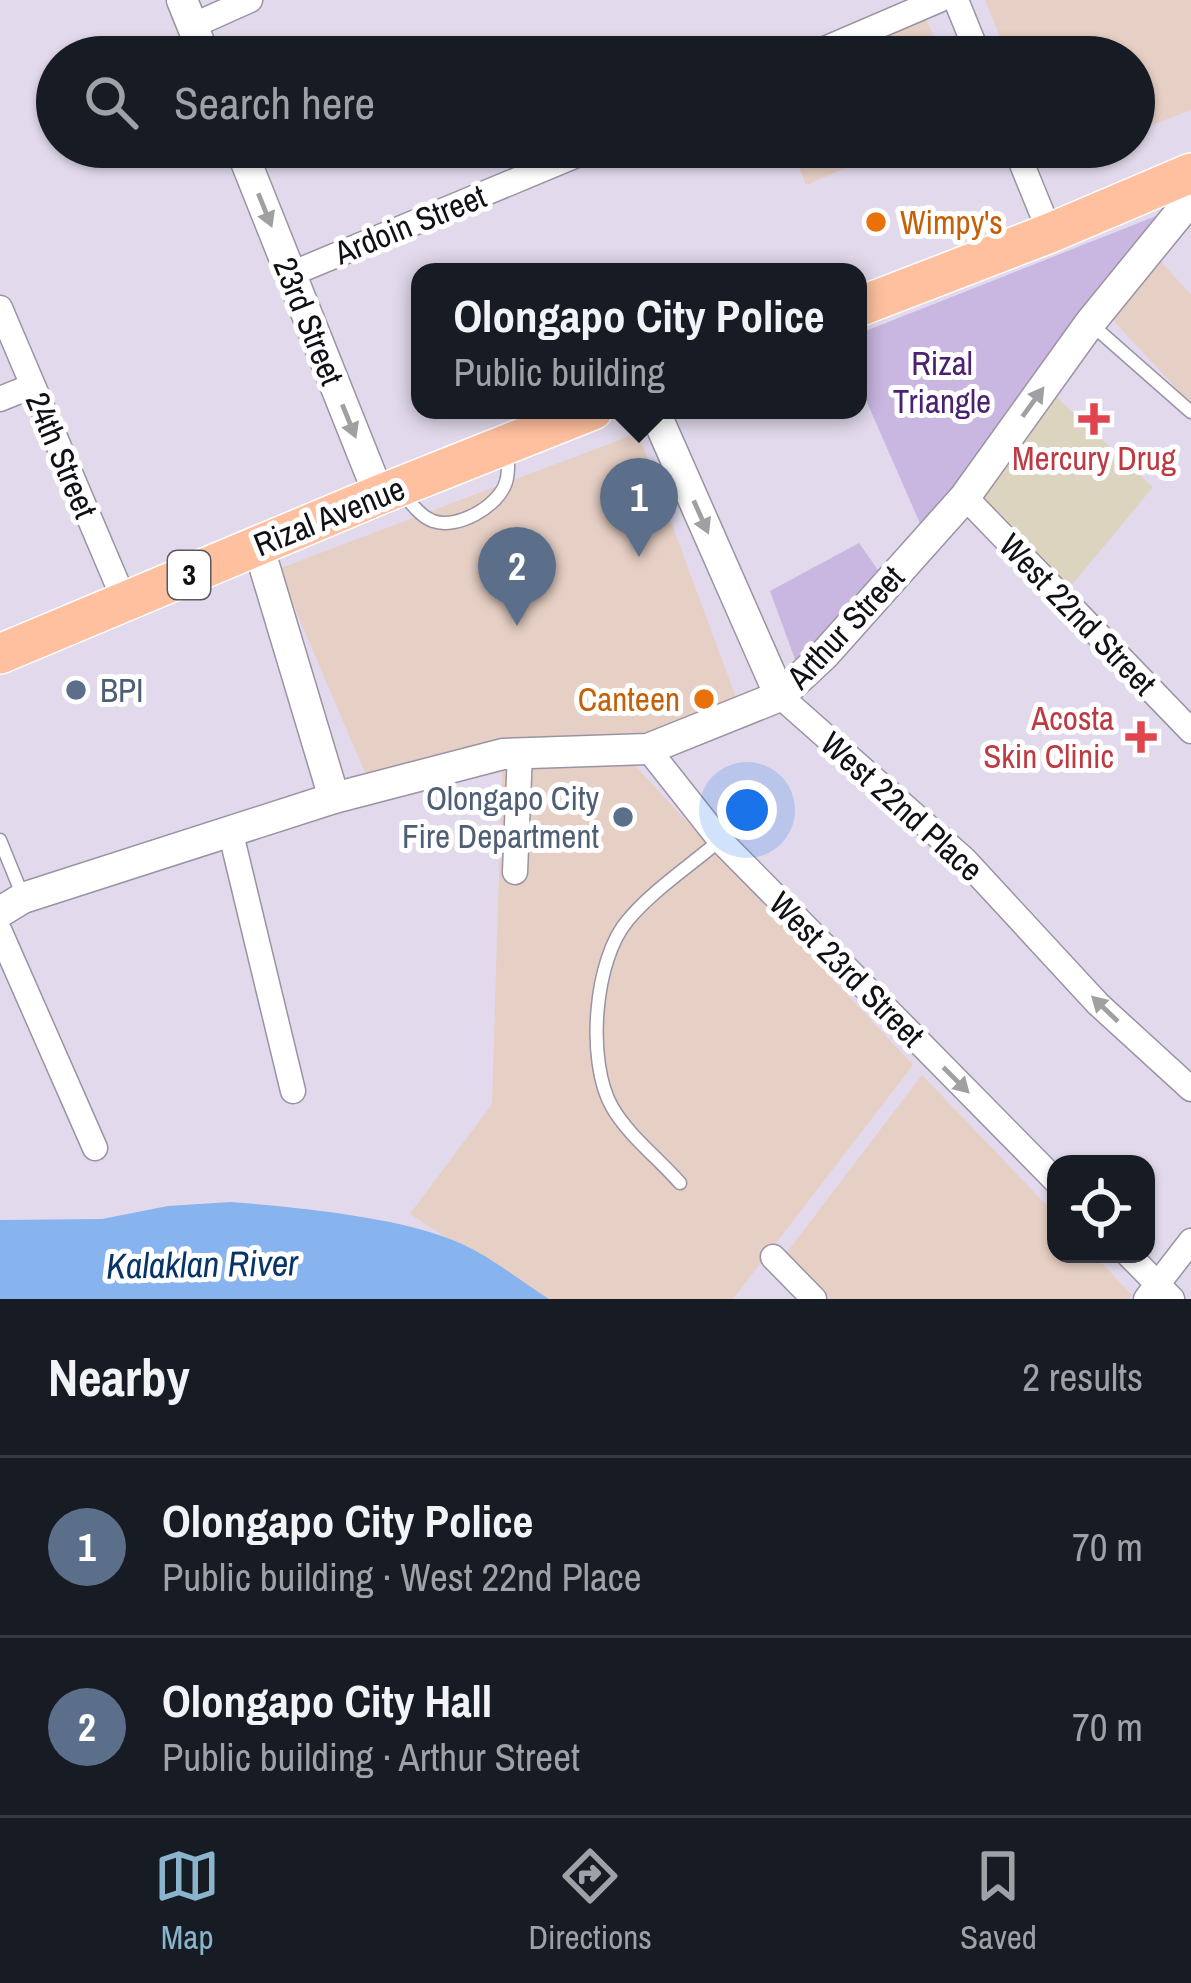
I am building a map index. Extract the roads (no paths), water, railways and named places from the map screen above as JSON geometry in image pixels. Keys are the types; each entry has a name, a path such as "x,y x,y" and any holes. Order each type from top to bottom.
{"highway":[{"path":"867,304 1191,173"},
{"name":"Rizal Avenue","path":"0,654 571,419"}],"street":[{"path":"187,13 250,0"},
{"path":"855,36 939,0"},
{"path":"956,0 971,36"},
{"name":"23rd Street","path":"248,168 388,491"},
{"name":"Ardoin Street","path":"291,274 545,168"},
{"path":"1024,168 1050,233"},
{"name":"Arthur Street","path":"12,905 334,798 503,754 648,749 780,696 824,655 964,497 1090,323 1191,199"},
{"name":"24th Street","path":"0,308 125,602"},
{"path":"0,399 32,386"},
{"name":"West 22nd Place","path":"658,419 780,696 964,860 1098,1004 1191,1089"},
{"name":"West 22nd Street","path":"964,497 1191,731"},
{"path":"258,545 334,798"},
{"name":"West 23rd Street","path":"648,749 719,840 1047,1172"},
{"path":"515,872 520,753"},
{"path":"231,834 293,1091"},
{"path":"0,932 95,1148"},
{"path":"1135,1263 1159,1294 1191,1241"},
{"path":"773,1257 814,1299"}],"lane":[{"path":"1090,323 1191,412"},
{"path":"0,840 12,905"},
{"path":"680,1183 613,1110 601,1082 598,1012 612,943 629,918 719,840"}],"water":[{"name":"Kalaklan River","path":"231,1202 349,1215 438,1235 484,1256 549,1299 0,1299 0,1220 102,1219 168,1206"}],"place":[{"name":"Wimpy's","path":"876,222"},
{"name":"Mercury Drug","path":"1094,419"},
{"name":"Olongapo City Police","path":"639,557"},
{"name":"Olongapo City Hall","path":"517,626"},
{"name":"BPI","path":"76,690"},
{"name":"Canteen","path":"704,699"},
{"name":"Acosta Skin Clinic","path":"1141,737"},
{"name":"Olongapo City Fire Department","path":"623,817"}],"park label":[{"name":"Rizal Triangle","path":"942,382"}]}
